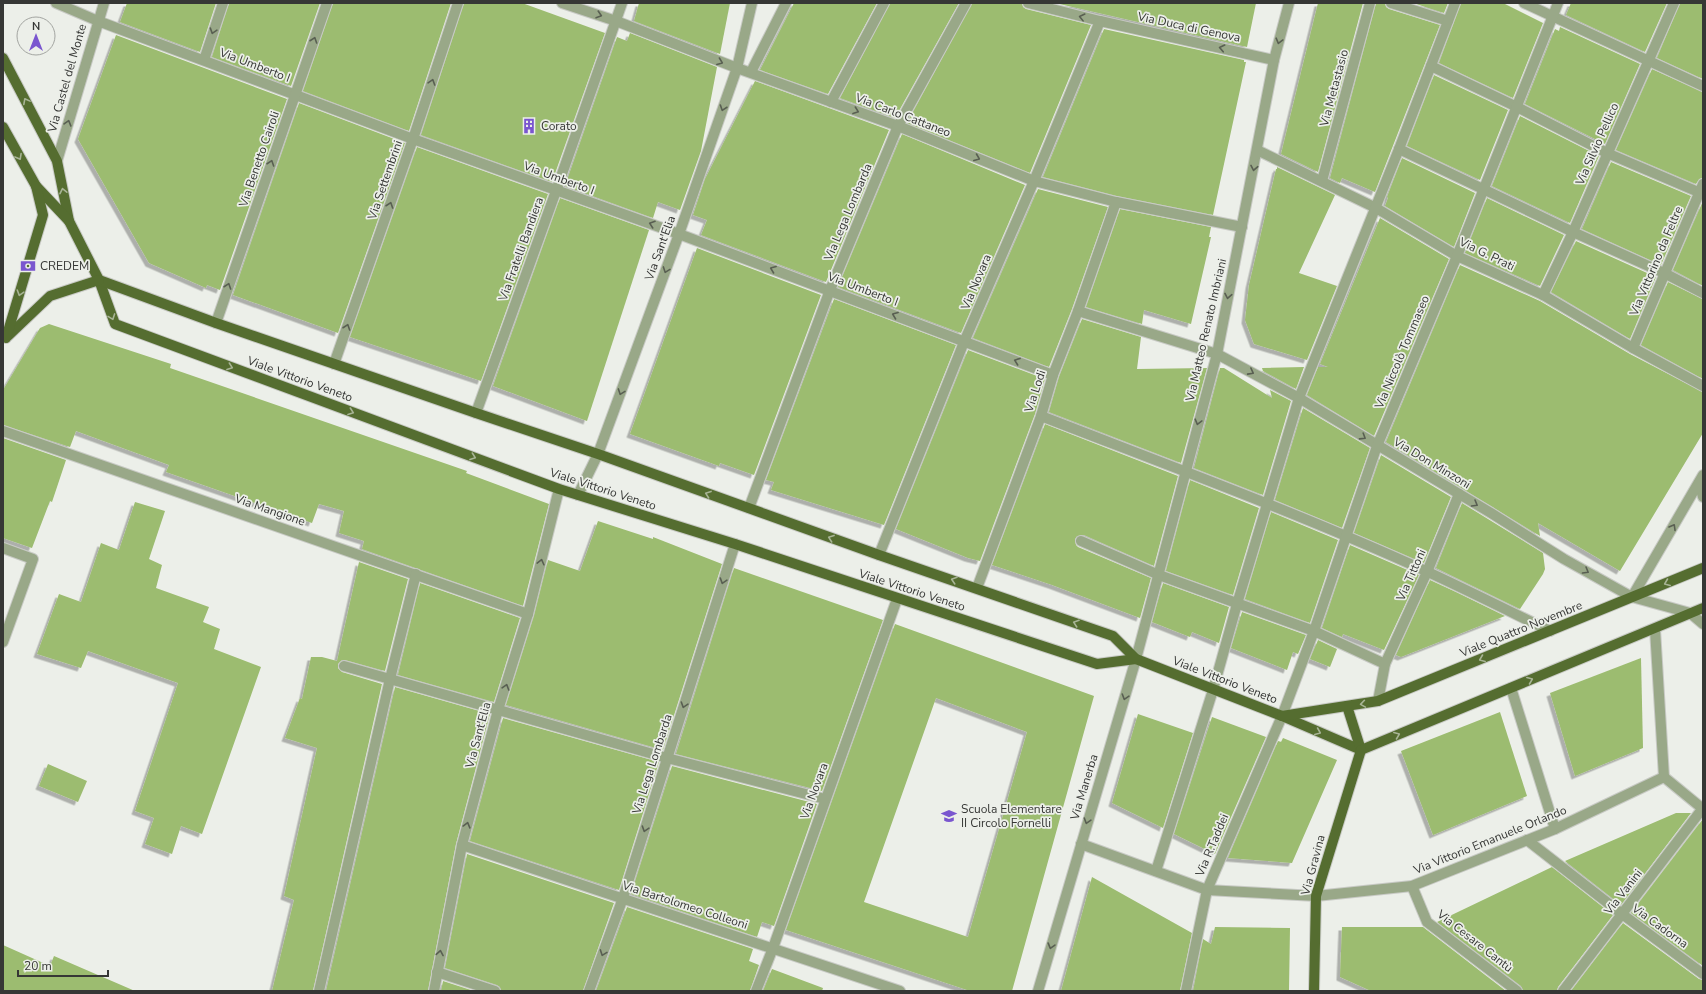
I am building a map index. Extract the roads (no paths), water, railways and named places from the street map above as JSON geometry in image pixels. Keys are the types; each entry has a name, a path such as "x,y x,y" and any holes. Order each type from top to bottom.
{"main road":[{"name":"Viale Vittorio Veneto","path":"3,58 57,161 69,221 99,280 115,324 559,489 735,544 897,599 1097,664 1136,660"},
{"path":"3,127 36,186 69,221"},
{"path":"4,340 43,215 36,186"},
{"name":"Viale Vittorio Veneto","path":"99,280 216,323 598,454 879,555 1113,636 1136,660 1282,716 1360,750"},
{"path":"4,340 50,296 99,280"},
{"name":"Viale Quattro Novembre","path":"1347,706 1378,701 1703,568"},
{"path":"1347,706 1360,750 1703,608"},
{"name":"Viale Vittorio Veneto","path":"1282,716 1347,706"},
{"name":"Via Gravina","path":"1314,991 1316,896 1360,750"}],"street":[{"name":"Via Umberto I","path":"56,3 98,21 413,139 679,234 1053,375"},
{"name":"Via Castel del Monte","path":"57,161 104,3"},
{"path":"204,60 223,3"},
{"name":"Via Benetto Cairoli","path":"216,323 327,3"},
{"name":"Via Settembrini","path":"334,364 413,139 458,3"},
{"name":"Via Carlo Cattaneo","path":"562,3 616,21 737,68 898,126 1034,181 1116,202 1242,227"},
{"name":"Via Fratelli Bandiera","path":"476,413 622,3"},
{"name":"Via Sant'Elia","path":"578,495 598,454 679,234 737,68 752,3"},
{"path":"751,72 786,3"},
{"path":"831,102 884,3"},
{"name":"Via Lega Lombarda","path":"749,508 830,290 898,126 966,3"},
{"name":"Via Duca di Genova","path":"1028,3 1061,7 1100,21 1274,60"},
{"name":"Via Matteo Renato Imbriani","path":"1136,660 1216,354 1274,60 1289,3"},
{"name":"Via Metastasio","path":"1322,181 1370,3"},
{"path":"1391,3 1448,21"},
{"path":"1156,872 1213,690 1237,604 1299,398 1376,208 1455,3"},
{"path":"1524,3 1703,86"},
{"name":"Via Niccolò Tommaseo","path":"1282,716 1314,631 1377,446 1457,256 1558,3"},
{"name":"Via Silvio Pellico","path":"1543,295 1573,232 1674,3"},
{"name":"Via Novara","path":"879,555 964,342 1034,181 1100,21"},
{"path":"1431,66 1517,107 1607,153 1702,190"},
{"path":"1399,149 1483,190 1664,273 1703,293"},
{"name":"Via G. Prati","path":"1257,150 1376,208 1457,256 1543,295 1633,348 1703,386"},
{"name":"Via Vittorino da Feltre","path":"1633,348 1664,273 1702,190"},
{"name":"Via Lodi","path":"977,588 1041,416 1053,375 1078,311 1116,202"},
{"name":"Via Don Minzoni","path":"1078,311 1216,354 1299,398 1564,559 1632,597 1690,613"},
{"path":"1041,416 1267,504 1347,537 1427,572 1550,631"},
{"name":"Via Mangione","path":"3,431 528,614"},
{"path":"1701,479 1703,497"},
{"path":"1632,597 1701,479"},
{"name":"Via Sant'Elia","path":"434,991 462,844 498,710 528,614 559,489"},
{"name":"Via Tittoni","path":"1378,701 1385,664 1427,572 1458,494"},
{"path":"1081,541 1159,575 1314,631 1385,664"},
{"name":"Via Lega Lombarda","path":"589,991 623,898 735,544"},
{"path":"3,548 33,559 3,642"},
{"path":"319,991 390,679 416,574"},
{"name":"Via Novara","path":"756,991 773,948 897,599"},
{"path":"1690,613 1703,624"},
{"path":"1655,629 1664,777 1703,809"},
{"name":"Via Manerba","path":"1038,991 1136,660"},
{"path":"344,666 667,758 825,799"},
{"path":"1511,688 1555,829"},
{"name":"Via R.Taddei","path":"1186,991 1207,890 1282,716"},
{"name":"Via Vittorio Emanuele Orlando","path":"1081,844 1207,890 1316,896 1412,886 1555,829 1664,777"},
{"name":"Via Vanini","path":"1563,991 1703,809"},
{"name":"Via Cadorna","path":"1527,840 1622,914 1703,974"},
{"name":"Via Bartolomeo Colleoni","path":"462,844 899,991"},
{"name":"Via Cesare Cantù","path":"1412,886 1427,922 1517,991"},
{"path":"437,972 494,991"}],"place":[{"name":"Corato","path":"529,126"},
{"name":"CREDEM","path":"28,266"},
{"name":"Scuola Elementare II Circolo Fornelli","path":"949,816"}]}
